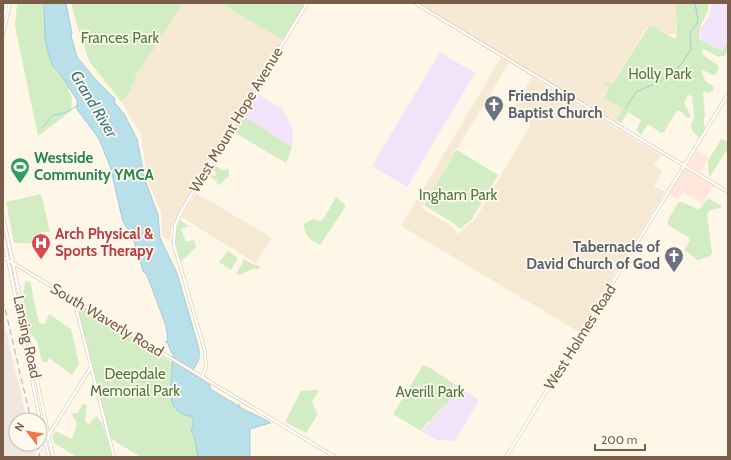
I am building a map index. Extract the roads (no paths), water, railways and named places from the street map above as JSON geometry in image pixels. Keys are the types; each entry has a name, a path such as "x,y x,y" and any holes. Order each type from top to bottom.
{"street":[{"path":"3,21 9,3"},
{"path":"3,34 9,3"},
{"name":"West Mount Hope Avenue","path":"202,377 206,367 205,351 174,240 175,226 181,212 307,3"},
{"path":"415,3 728,192"},
{"name":"West Holmes Road","path":"506,457 728,94"},
{"name":"Lansing Road","path":"3,216 43,412"},
{"name":"Lansing Road","path":"3,235 39,412"},
{"name":"South Waverly Road","path":"3,257 335,457"},
{"path":"74,300 114,457"},
{"path":"48,436 91,367"},
{"name":"Lansing Road","path":"48,436 54,457"}],"water":[{"name":"Grand River","path":"44,3 66,3 72,34 71,36 77,57 96,80 115,99 114,102 124,114 137,139 145,180 158,215 160,238 177,273 199,349 198,360 191,373 210,385 212,390 237,405 240,405 239,407 270,422 250,429 250,457 198,457 194,435 191,431 193,420 191,416 185,415 175,408 172,402 171,385 173,354 168,343 166,343 166,341 168,341 166,326 147,275 143,271 132,235 123,222 110,166 99,139 77,109 77,100 63,78 53,66 48,53 45,38"}],"waterway":[{"path":"626,108 636,92 659,82 680,66 691,49 690,32 698,21 695,3"},
{"name":"Grand River","path":"43,127 53,115 62,114 77,106"}],"railway":[{"path":"3,300 29,412"},
{"path":"39,452 40,457"}],"place":[{"name":"Friendship Baptist Church","path":"494,122"},
{"name":"Westside Community YMCA","path":"20,184"},
{"name":"Arch Physical & Sports Therapy","path":"41,260"},
{"name":"Tabernacle of David Church of God","path":"674,273"}],"park label":[{"name":"Frances Park","path":"120,38"},
{"name":"Holly Park","path":"660,74"},
{"name":"Ingham Park","path":"458,195"},
{"name":"Deepdale Memorial Park","path":"135,382"},
{"name":"Averill Park","path":"430,392"}]}
